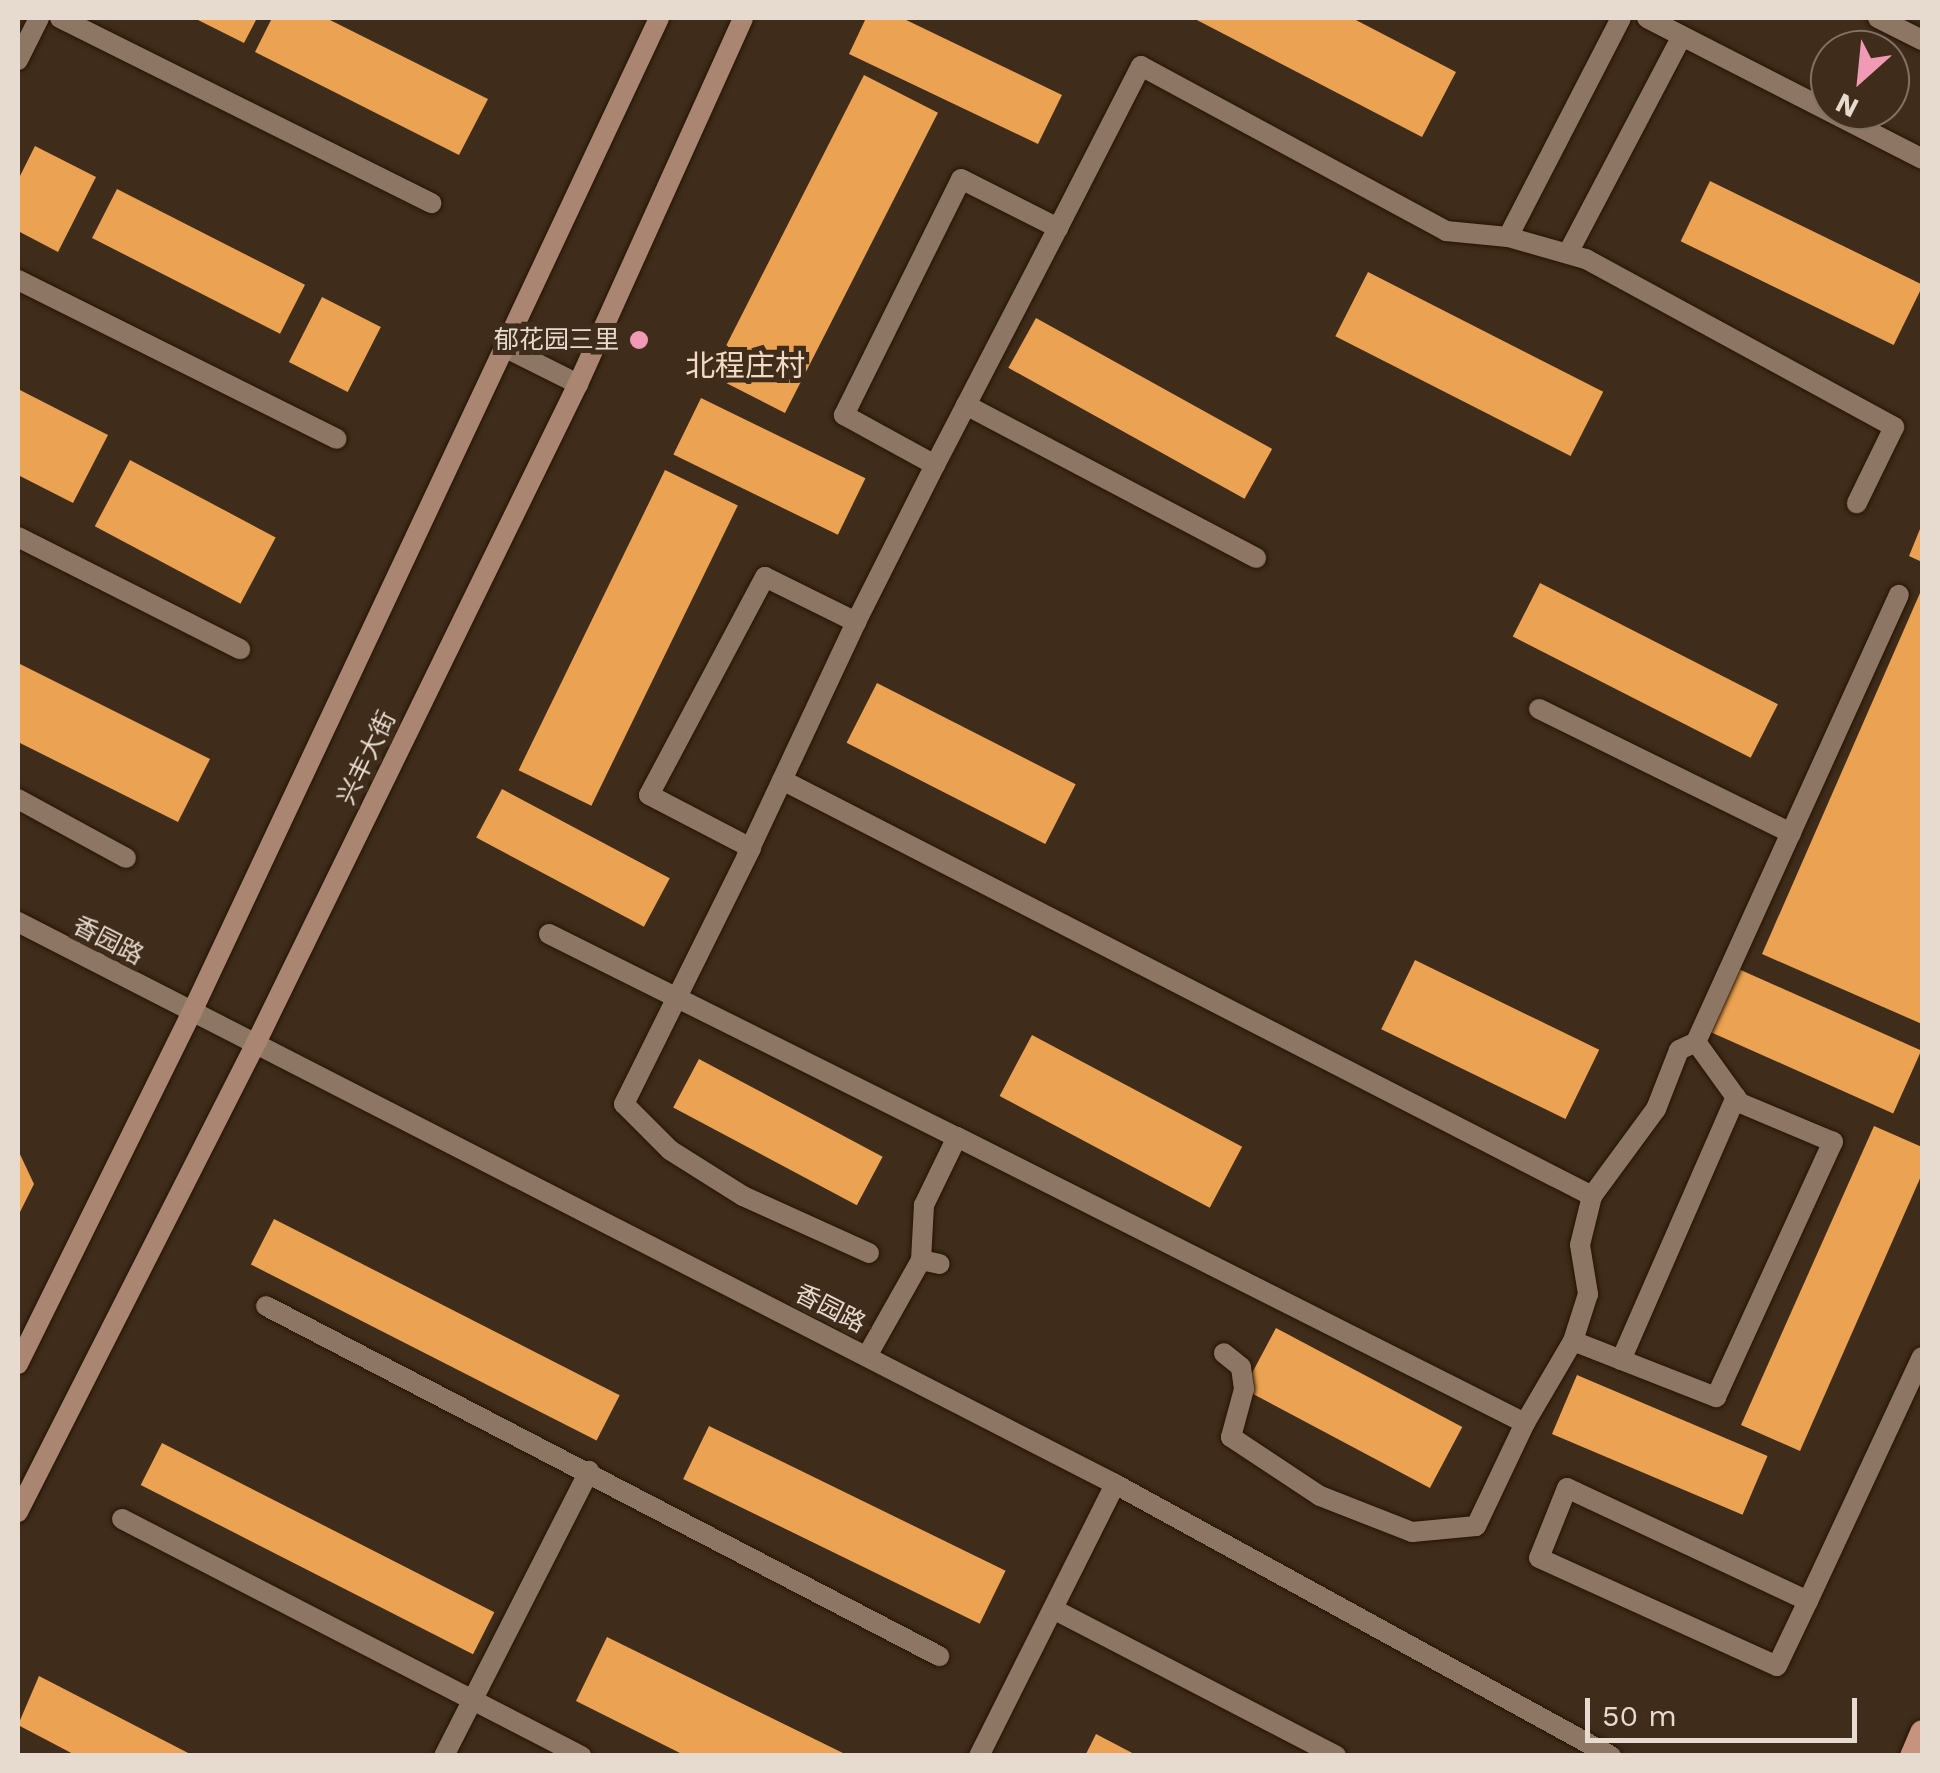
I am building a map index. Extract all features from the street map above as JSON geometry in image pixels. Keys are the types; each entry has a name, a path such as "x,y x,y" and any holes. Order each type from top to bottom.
{"main road":[{"name":"兴丰大街","path":"18,1364 192,1012 659,18"},
{"name":"兴丰大街","path":"18,1512 256,1044 578,384 743,18"},
{"path":"1912,1756 1922,1732"}],"street":[{"path":"18,60 40,18"},
{"path":"60,18 431,202"},
{"path":"1508,236 1621,18"},
{"path":"1647,18 1922,160"},
{"path":"1878,18 1922,40"},
{"path":"1568,253 1682,36"},
{"path":"869,1253 743,1196 670,1150 624,1104 856,622 1141,66 1446,230 1508,236 1586,258 1894,427 1857,503"},
{"path":"935,465 844,415 960,179 1058,228"},
{"path":"18,280 337,439"},
{"path":"504,348 578,384"},
{"path":"966,405 1256,558"},
{"path":"18,537 240,650"},
{"path":"747,855 750,848 649,796 764,577 856,622"},
{"path":"1224,1353 1241,1367 1244,1389 1231,1436 1320,1496 1412,1532 1476,1526 1573,1340 1588,1294 1580,1244 1592,1196 1656,1109 1679,1050 1696,1042 1899,595"},
{"path":"1539,709 1791,833"},
{"path":"782,780 1592,1196"},
{"path":"18,800 126,858"},
{"name":"香园路","path":"18,922 1115,1484 1611,1756"},
{"path":"550,934 1526,1424"},
{"path":"1573,1340 1716,1397 1833,1142 1740,1103 1696,1042"},
{"path":"1621,1360 1736,1097"},
{"path":"867,1356 931,1262 924,1204 957,1137"},
{"path":"266,1306 939,1656"},
{"path":"1808,1601 1566,1488 1540,1558 1777,1666 1808,1601 1922,1357"},
{"path":"444,1756 589,1471"},
{"path":"979,1756 1115,1484"},
{"path":"122,1519 581,1756"},
{"path":"1053,1609 1336,1756"}],"building":[{"path":"194,18 257,18 244,43"},
{"path":"272,18 326,18 488,99 459,155 255,52"},
{"path":"866,18 902,18 1062,95 1038,144 849,54"},
{"path":"1193,18 1352,18 1456,72 1422,137"},
{"path":"864,75 938,113 785,413 711,375"},
{"path":"35,146 96,177 58,252 18,231 18,180"},
{"path":"1710,181 1922,284 1894,345 1681,241"},
{"path":"117,189 305,285 280,334 92,238"},
{"path":"1368,272 1603,392 1571,456 1335,336"},
{"path":"322,297 381,327 348,392 289,362"},
{"path":"1036,318 1272,449 1245,499 1008,368"},
{"path":"18,389 108,435 73,503 18,475"},
{"path":"701,398 865,478 838,535 673,455"},
{"path":"130,460 276,537 240,604 95,526"},
{"path":"665,470 738,506 591,806 519,770"},
{"path":"1922,524 1922,562 1909,556"},
{"path":"1540,583 1778,704 1751,758 1513,636"},
{"path":"1922,594 1922,1024 1762,954"},
{"path":"18,663 210,759 178,822 18,742"},
{"path":"877,683 1076,784 1045,844 847,743"},
{"path":"502,789 670,878 644,927 476,838"},
{"path":"1415,960 1599,1050 1565,1119 1381,1029"},
{"path":"1734,967 1921,1050 1893,1113 1706,1030"},
{"path":"1032,1035 1242,1147 1210,1208 1000,1096"},
{"path":"699,1059 883,1157 857,1205 673,1108"},
{"path":"1874,1126 1922,1147 1922,1174 1800,1451 1741,1425"},
{"path":"18,1150 34,1184 18,1216"},
{"path":"274,1219 620,1395 597,1441 251,1264"},
{"path":"1276,1328 1462,1427 1430,1488 1244,1389"},
{"path":"1577,1375 1768,1456 1743,1515 1552,1434"},
{"path":"709,1426 1006,1571 980,1624 683,1479"},
{"path":"162,1443 494,1612 473,1654 141,1485"},
{"path":"607,1637 849,1756 686,1756 576,1701"},
{"path":"39,1676 194,1756 77,1756 18,1725"},
{"path":"1096,1734 1138,1756 1085,1756"}],"place":[{"name":"郁花园三里","path":"639,340"}],"district":[{"name":"北程庄村","path":"745,366"}]}
